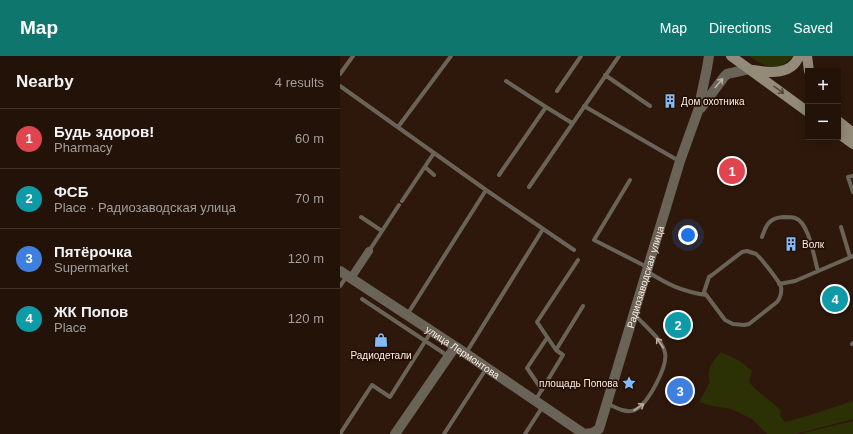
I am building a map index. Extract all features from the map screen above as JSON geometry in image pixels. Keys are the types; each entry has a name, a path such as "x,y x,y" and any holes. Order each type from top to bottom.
{"main road":[{"path":"731,56 805,110"},
{"path":"749,69 771,73 787,70 798,60 799,56"},
{"path":"807,56 809,68"},
{"path":"841,123 853,133"},
{"path":"841,135 853,144"}],"street":[{"path":"698,111 709,56"},
{"path":"698,111 727,74 749,69"},
{"name":"Радиозаводская улица","path":"584,434 592,433 598,429 634,313 646,268 680,161 698,111"},
{"path":"346,275 369,251"},
{"name":"улица Лермонтова","path":"346,275 466,353 584,434"},
{"path":"395,434 455,347"}],"lane":[{"path":"340,74 353,56"},
{"path":"398,127 451,56"},
{"path":"556,91 580,56"},
{"path":"529,187 619,56"},
{"path":"605,75 650,106"},
{"path":"506,81 572,123"},
{"path":"340,86 486,190 574,250"},
{"path":"584,106 680,161"},
{"path":"499,175 546,107"},
{"path":"369,251 434,153"},
{"path":"425,167 434,175"},
{"path":"853,176 848,178 853,192"},
{"path":"630,180 594,240 646,268 668,285 689,292 706,295"},
{"path":"407,315 486,190"},
{"path":"361,217 382,231"},
{"path":"762,237 766,225 774,219 782,217 795,218 802,222 807,231 818,271"},
{"path":"780,284 795,281 852,257 841,228"},
{"path":"466,353 544,229"},
{"path":"744,252 756,255 780,284 780,300 749,324 744,325 733,324 724,320 706,295 705,288 709,277 744,252"},
{"path":"525,434 539,404 542,390 563,355 556,350 537,322 578,260"},
{"path":"340,286 346,275"},
{"path":"362,298 448,356"},
{"path":"556,350 584,306"},
{"path":"606,403 627,411 635,410 648,399 665,365 666,354 663,347 657,338 634,313"},
{"path":"340,434 372,385 390,397 432,331"},
{"path":"542,390 527,368 547,338"},
{"path":"444,434 486,368"}],"green space":[{"path":"749,56 793,56 782,65 771,67 766,66"},
{"path":"721,352 740,361 752,371 749,382 756,390 781,411 780,416 785,422 853,401 853,419 796,434 767,434 752,419 731,409 699,402 710,382 709,369"},
{"path":"853,421 853,434 801,434 807,432"}],"place":[{"name":"Дом охотника","path":"670,101"},
{"name":"Будь здоров!","path":"732,171"},
{"name":"Волк","path":"791,244"},
{"name":"ЖК Попов","path":"835,299"},
{"name":"ФСБ","path":"678,325"},
{"name":"Радиодетали","path":"381,340"},
{"name":"площадь Попова","path":"629,383"},
{"name":"Пятёрочка","path":"680,391"}]}
